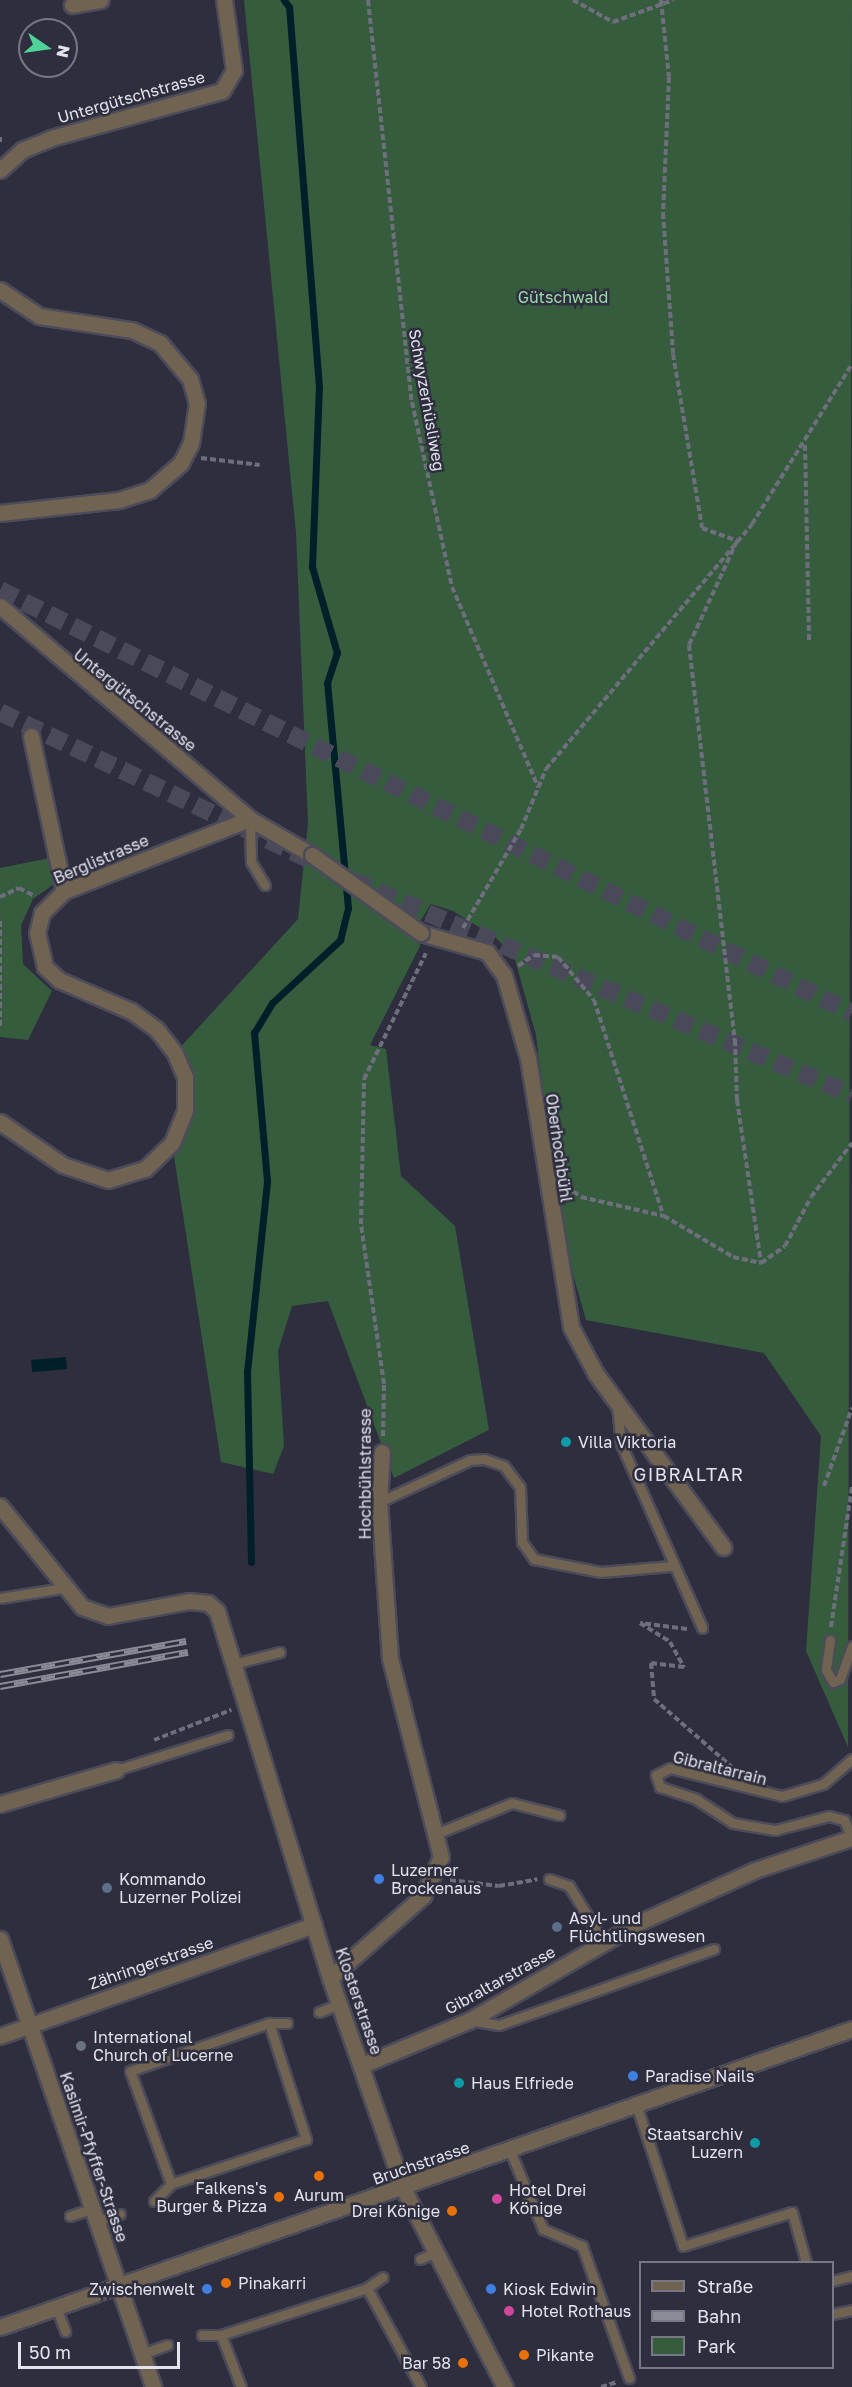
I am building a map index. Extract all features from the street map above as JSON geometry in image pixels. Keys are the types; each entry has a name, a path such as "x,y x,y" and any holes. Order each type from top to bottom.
{"street":[{"path":"71,2 101,0"},
{"name":"Untergütschstrasse","path":"0,170 22,150 51,138 222,91 234,70 224,0"},
{"path":"0,290 39,315 132,330 160,343 190,379 197,403 191,443 181,463 150,490 119,500 0,513"},
{"name":"Untergütschstrasse","path":"0,606 250,819"},
{"path":"31,736 64,891"},
{"path":"250,819 312,855 428,934"},
{"name":"Berglistrasse","path":"0,1122 63,1165 108,1180 145,1169 172,1143 185,1111 185,1077 156,1029 131,1011 59,980 45,967 36,933 42,913 64,891 250,819"},
{"name":"Oberhochbühl","path":"428,934 456,939 487,952 504,975 528,1058 564,1307 582,1352 723,1546"},
{"name":"Hochbühlstrasse","path":"382,1452 380,1502 390,1658 403,1723 438,1833 436,1877"},
{"path":"0,1506 63,1588"},
{"name":"Klosterstrasse","path":"63,1588 82,1606 108,1616 189,1601 208,1603 217,1611 237,1663 330,1978 404,2188 505,2387"},
{"path":"0,1804 116,1770"},
{"name":"Gibraltarstrasse","path":"362,2065 470,2020 604,1943 755,1870 852,1838"},
{"path":"330,1978 423,1896 436,1877"},
{"name":"Zähringerstrasse","path":"0,2036 314,1925"},
{"name":"Kasimir-Pfyffer-Strasse","path":"0,1939 153,2387"},
{"name":"Bruchstrasse","path":"0,2327 118,2284 637,2107 852,2029"}],"lane":[{"path":"250,819 251,862 265,885"},
{"path":"616,1398 621,1444 670,1566 702,1628"},
{"path":"380,1502 470,1460 484,1459 504,1466 520,1487 522,1542 534,1559 601,1572 670,1566"},
{"path":"0,1598 63,1588"},
{"path":"830,1640 826,1670 832,1682 840,1679 852,1646"},
{"path":"237,1663 280,1652"},
{"path":"116,1770 228,1735"},
{"name":"Gibraltarrain","path":"852,1760 823,1784 800,1794 754,1792 670,1768 656,1775 660,1787 696,1798 733,1823 775,1830 829,1816 843,1820 852,1838"},
{"path":"438,1833 512,1803 559,1815"},
{"path":"549,1879 569,1886 604,1943"},
{"path":"470,2020 499,2025 714,1949"},
{"path":"319,2012 340,2004"},
{"path":"171,2184 130,2072 269,2023 287,2023"},
{"path":"154,2201 171,2184 306,2139 269,2023"},
{"path":"637,2107 683,2246 792,2212 806,2261"},
{"path":"510,2151 543,2229 582,2246 629,2378"},
{"path":"70,2216 120,2214"},
{"path":"420,2259 436,2252"},
{"path":"834,2280 852,2276"},
{"path":"202,2336 221,2335 367,2288 383,2277"},
{"path":"367,2288 421,2387"},
{"path":"56,2307 65,2331"},
{"path":"834,2314 852,2310"},
{"path":"221,2335 241,2387"},
{"path":"142,2354 167,2345"}],"path":[{"name":"Schwyzerhüsliweg","path":"368,0 399,309 417,425 452,586 538,787"},
{"path":"573,0 613,22 661,1 673,0"},
{"path":"661,1 669,77 663,213 674,354 702,528 737,542"},
{"path":"0,137 0,142"},
{"path":"456,939 521,829 546,769 615,681 737,542 805,445 852,364"},
{"path":"805,445 808,643"},
{"path":"204,459 260,465"},
{"path":"737,542 688,645 735,1040 737,1100 761,1263"},
{"path":"0,897 19,888 36,896"},
{"path":"0,921 0,1026"},
{"name":"Hochbühlstrasse","path":"382,1452 384,1384 361,1213 364,1079 428,934"},
{"path":"504,975 534,956 558,957 594,1000 664,1216"},
{"path":"543,1169 581,1197 664,1216 733,1257 761,1263 785,1246 812,1197 852,1143"},
{"path":"824,1486 852,1408"},
{"path":"830,1640 852,1486"},
{"path":"702,1628 640,1623 670,1642 684,1667 651,1663 654,1699 754,1792"},
{"path":"208,1719 233,1709"},
{"path":"436,1877 478,1886 528,1879"}],"green space":[{"name":"Gütschwald","path":"244,0 852,0 848,1747 806,1651 821,1436 764,1353 586,1320 543,1169 548,1134 536,1035 514,956 496,938 453,911 431,904 419,923 420,946 370,1045 386,1049 401,1176 455,1226 489,1430 394,1478 328,1301 292,1306 278,1351 284,1446 273,1474 221,1462 172,1143 185,1111 175,1053 298,919 308,823 296,533"},
{"path":"50,858 54,884 33,899 21,925 23,964 52,991 28,1040 0,1037 0,868"}],"water":[{"path":"66,1357 67,1369 32,1372 31,1360"}],"waterway":[{"path":"251,1562 247,1372 267,1181 254,1033 272,1003 340,940 348,908 327,683 337,653 312,567 319,387 289,7 284,0"}],"tunnel":[{"path":"0,590 852,1013"},
{"path":"0,712 312,861"},
{"path":"353,881 852,1095"}],"railway":[{"path":"0,1674 186,1641"},
{"path":"0,1686 188,1652"}],"place":[{"name":"Villa Viktoria","path":"566,1442"},
{"name":"Luzerner Brockenaus","path":"379,1879"},
{"name":"Kommando Luzerner Polizei","path":"107,1888"},
{"name":"Asyl- und Flüchtlingswesen","path":"557,1927"},
{"name":"International Church of Lucerne","path":"81,2046"},
{"name":"Paradise Nails","path":"633,2076"},
{"name":"Haus Elfriede","path":"459,2083"},
{"name":"Staatsarchiv Luzern","path":"755,2143"},
{"name":"Aurum","path":"319,2176"},
{"name":"Falkens's Burger & Pizza","path":"279,2197"},
{"name":"Hotel Drei Könige","path":"497,2199"},
{"name":"Drei Könige","path":"452,2211"},
{"name":"Pinakarri","path":"226,2283"},
{"name":"Zwischenwelt","path":"207,2289"},
{"name":"Kiosk Edwin","path":"491,2289"},
{"name":"Hotel Rothaus","path":"509,2311"},
{"name":"Pikante","path":"524,2355"},
{"name":"Bar 58","path":"463,2363"}],"district":[{"name":"GIBRALTAR","path":"689,1474"}]}
